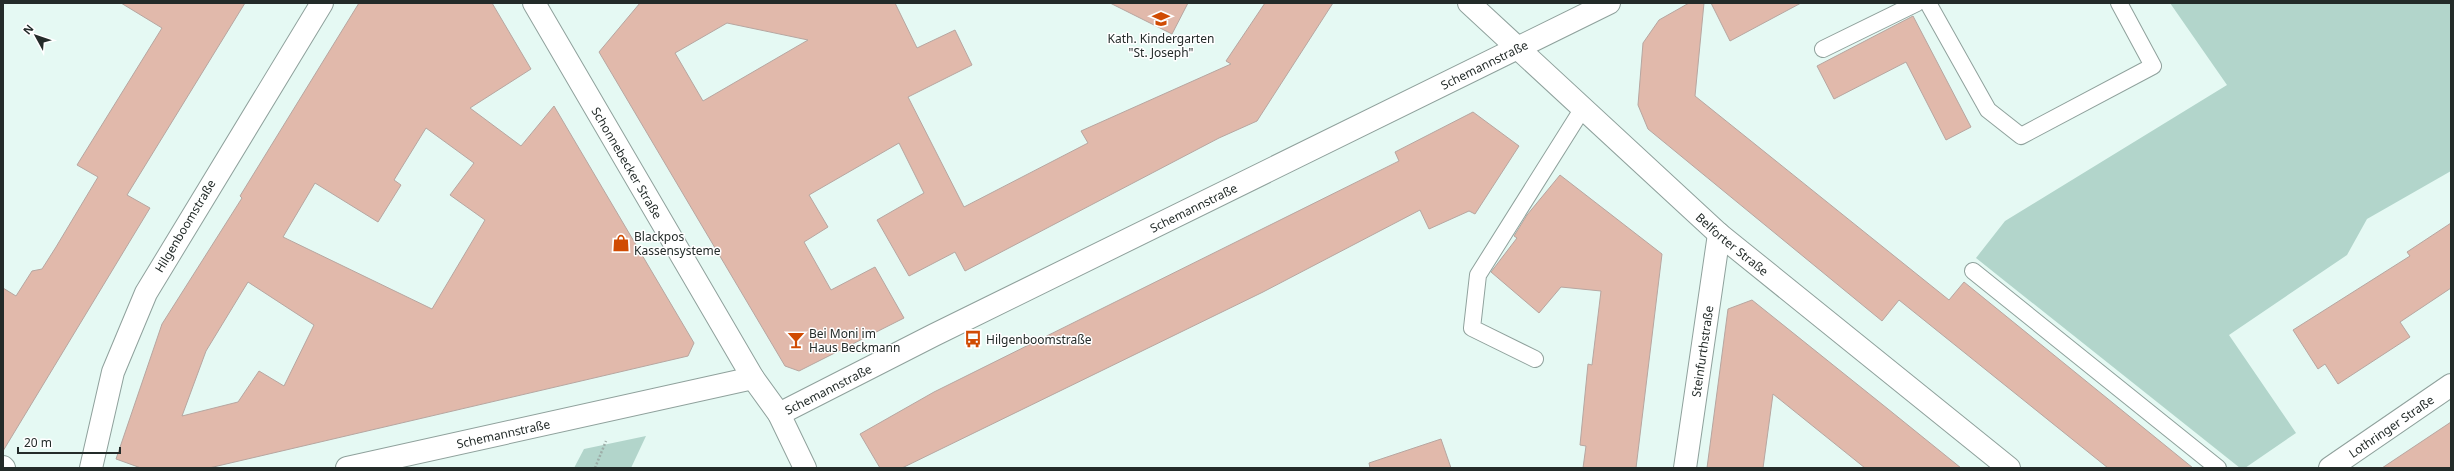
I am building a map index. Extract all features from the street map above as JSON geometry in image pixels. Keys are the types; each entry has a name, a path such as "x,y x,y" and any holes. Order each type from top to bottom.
{"street":[{"name":"Hilgenboomstraße","path":"91,468 113,372 146,293 322,3"},
{"name":"Schonnebecker Straße","path":"534,3 753,378 779,414 805,468"},
{"name":"Belforter Straße","path":"1470,3 1719,234 2009,468"},
{"name":"Schemannstraße","path":"779,414 934,335 1609,3"},
{"name":"Steinfurthstraße","path":"1685,468 1719,234"},
{"name":"Schemannstraße","path":"347,468 753,378"},
{"name":"Lothringer Straße","path":"2330,468 2451,384"}],"lane":[{"path":"1823,49 1917,3"},
{"path":"1928,3 1988,110 2021,136 2153,66 2119,3"},
{"path":"1535,359 1472,328 1478,275 1583,108"},
{"path":"1973,271 2218,468"}],"green space":[{"path":"2170,3 2451,3 2451,171 2367,219 2347,255 2229,335 2296,433 2245,468 2240,468 1976,258 2005,221 2227,85"},
{"path":"646,436 631,468 574,468 584,449"}],"building":[{"path":"121,3 245,3 127,195 150,208 3,451 3,288 16,296 32,271 42,269 56,247 98,177 77,165 162,28"},
{"path":"359,3 492,3 531,69 470,108 521,146 554,106 694,343 688,356 209,468 141,468 116,459 162,324 242,198 240,196","holes":["426,128 474,163 450,195 485,220 432,309 283,237 315,183 378,222 401,185 394,180","248,282 314,325 284,386 259,371 238,402 182,416 206,351"]},
{"path":"640,3 895,3 917,48 955,30 972,65 908,97 964,207 1088,143 1081,131 1231,64 1226,61 1265,3 1333,3 1257,121 1219,138 965,271 955,252 909,276 877,220 924,193 899,143 809,195 828,227 804,242 831,290 875,267 904,318 799,371 785,366 599,52","holes":["727,23 808,40 703,101 675,53"]},
{"name":"Kath. Kindergarten \"St. Joseph\"","path":"1110,3 1188,3 1172,34"},
{"path":"1689,3 1704,3 1695,96 1949,300 1964,282 2193,468 2108,468 1899,300 1882,321 1648,129 1638,105 1643,43 1659,20"},
{"path":"1711,3 1801,3 1730,41"},
{"path":"1913,16 1971,127 1946,140 1906,62 1834,99 1817,66"},
{"path":"1473,112 1519,146 1475,214 1469,211 1429,229 1420,210 1263,292 902,468 880,468 860,434 934,392 1399,161 1395,152"},
{"path":"1560,175 1662,254 1636,468 1583,468 1586,446 1580,445 1588,364 1592,365 1601,291 1561,287 1539,313 1491,272 1517,238 1514,236 1527,215"},
{"path":"2451,223 2451,288 2400,322 2410,337 2338,384 2325,364 2318,369 2293,330 2410,256 2407,252"},
{"path":"1752,300 1961,468 1865,468 1773,394 1763,468 1707,468 1728,309"},
{"path":"2451,422 2451,468 2382,468"},
{"path":"1441,439 1451,468 1370,468 1369,463"}],"place":[{"name":"Kath. Kindergarten \"St. Joseph\"","path":"1161,19"},
{"name":"Blackpos Kassensysteme","path":"621,243"},
{"name":"Hilgenboomstraße","path":"973,339"},
{"name":"Bei Moni im Haus Beckmann","path":"796,340"}]}
